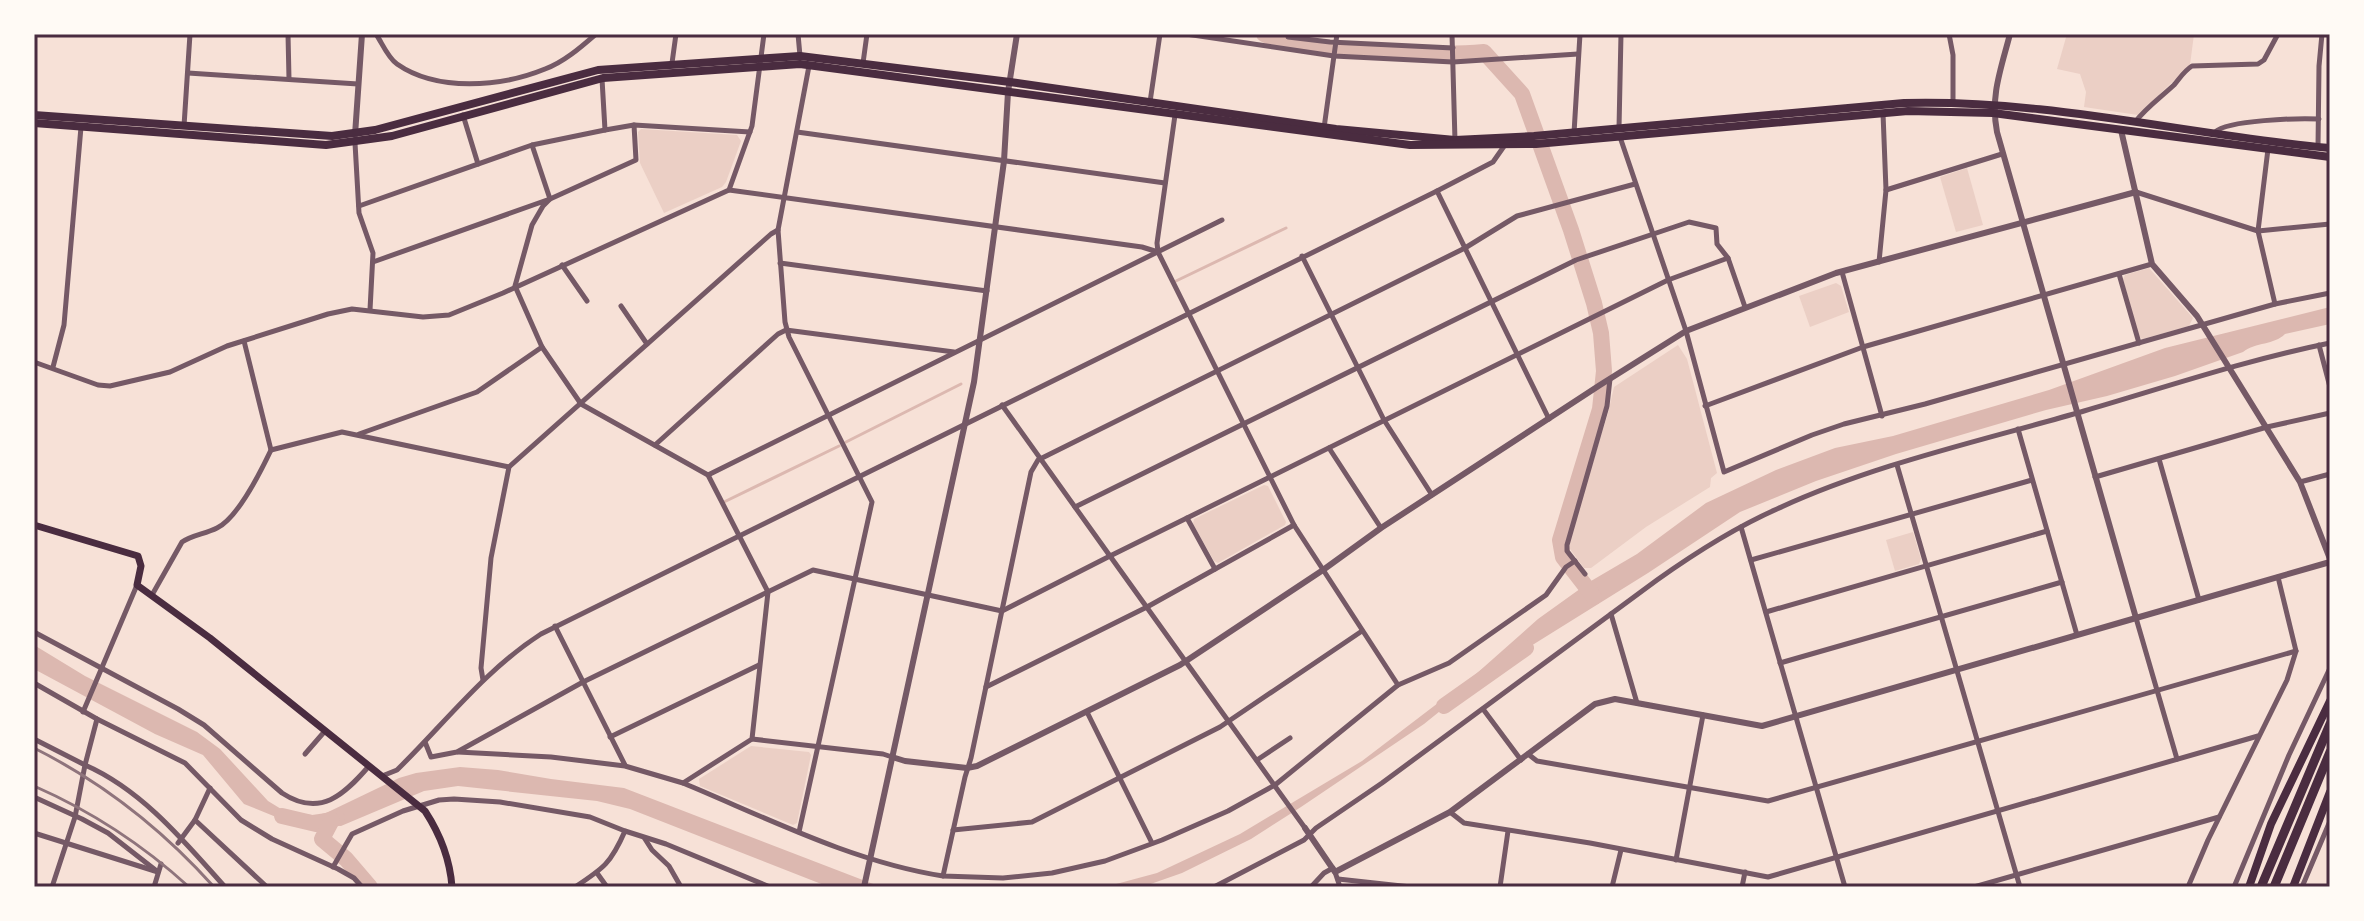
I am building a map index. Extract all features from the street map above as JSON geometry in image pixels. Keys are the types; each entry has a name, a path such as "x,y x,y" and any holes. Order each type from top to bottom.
{"highway":[{"path":"2261,887 2330,724"},
{"path":"2274,887 2330,752"}],"main road":[{"path":"355,138 392,136 603,78 800,56 863,63 1175,115 1324,131"},
{"path":"34,115 326,145 598,70 672,63 761,62 1150,103 1410,145 1539,140 1908,111 1993,109 2134,122 2330,148"},
{"path":"1620,132 1904,103 1953,101 2121,130 2330,157"},
{"path":"34,123 184,131"},
{"path":"34,525 138,556 141,566 137,585 210,638 425,811 440,838 452,887"},
{"path":"2249,887 2271,824 2330,701"},
{"path":"2293,887 2330,792"}],"street":[{"path":"184,131 190,34"},
{"path":"288,34 289,79"},
{"path":"362,34 355,138 359,213 373,253 370,310"},
{"path":"376,34 394,63 429,81 456,84 490,84 546,69 596,34"},
{"path":"672,63 676,34"},
{"path":"729,190 750,132 764,34"},
{"path":"798,34 800,56"},
{"path":"863,63 867,34"},
{"path":"864,887 974,382 1004,161 1009,87 1017,34"},
{"path":"1150,103 1160,34"},
{"path":"1186,34 1486,60 1578,54"},
{"path":"1288,34 1288,37 1334,48 1453,55"},
{"path":"1324,131 1337,34"},
{"path":"1452,34 1455,143"},
{"path":"1574,136 1580,34"},
{"path":"1621,34 1620,132 1686,331 1724,472 1812,435 2064,368 2139,343 2205,328 2275,304 2330,293"},
{"path":"1949,34 1953,55 1953,101"},
{"path":"2010,34 1993,109 2002,154 2177,759"},
{"path":"2134,122 2146,107 2174,84 2183,68 2258,64 2264,60 2278,34"},
{"path":"2318,147 2322,34"},
{"path":"799,832 872,502 786,330 778,230 809,65"},
{"path":"2319,74 2330,72"},
{"path":"188,73 358,84"},
{"path":"603,78 605,130"},
{"path":"1879,262 1886,190 1883,113"},
{"path":"463,115 478,164"},
{"path":"1175,115 1158,252 1294,525 1398,685"},
{"path":"2214,133 2234,123 2319,119"},
{"path":"359,206 532,145 605,130 634,125 750,132"},
{"path":"373,262 550,199 636,160 634,125"},
{"path":"53,367 64,325 81,127"},
{"path":"1335,873 1450,812 1595,704 1615,699 1762,726 2330,561 2300,482 2205,328 2187,302 2152,264 2121,130"},
{"path":"797,132 1165,183"},
{"path":"384,778 397,770 515,650 555,626 1437,191 1493,162 1508,141"},
{"path":"532,145 550,199"},
{"path":"2268,149 2258,231 2275,304"},
{"path":"1886,190 2002,154"},
{"path":"943,876 1033,467 1040,458 1465,248 1517,216 1635,184"},
{"path":"34,362 98,385 110,386 170,372 227,346 328,314 352,309 437,317 460,311 729,190 1142,247 1158,252"},
{"path":"1437,191 1549,419"},
{"path":"683,783 752,739 883,754 905,761 967,768 986,763 1175,668 1381,528 1686,331 1842,272 2136,192 2258,231 2330,224"},
{"path":"550,199 532,225 515,286 542,347 581,404 708,475 768,592 752,739"},
{"path":"708,475 1222,220"},
{"path":"1075,507 1579,259 1689,222 1716,228 1717,244 1728,258 1745,307"},
{"path":"483,681 481,668 491,558 509,467 778,230"},
{"path":"1302,256 1384,420 1432,495"},
{"path":"457,752 583,682 813,570 1002,611 1668,280 1728,258"},
{"path":"780,263 987,291"},
{"path":"1705,406 1863,347 2152,264"},
{"path":"562,265 587,301"},
{"path":"1842,272 1882,416"},
{"path":"2119,274 2139,343"},
{"path":"621,306 647,344"},
{"path":"655,445 786,330 955,352"},
{"path":"152,595 182,542 220,528 227,521 254,485 271,450 244,341"},
{"path":"1214,887 1304,840 1307,831 1483,709 1684,561 1793,501 2076,409 2228,365 2330,343"},
{"path":"2319,345 2330,387"},
{"path":"358,434 477,392 542,347"},
{"path":"1585,574 1567,551 1568,538 1607,406 1606,381"},
{"path":"1002,405 1275,785 1335,873 1340,887"},
{"path":"2095,477 2267,427 2330,413"},
{"path":"2018,429 2077,635"},
{"path":"271,450 342,432 509,467"},
{"path":"1329,448 1381,528"},
{"path":"2159,459 2199,601"},
{"path":"1897,465 2020,887"},
{"path":"2300,482 2330,474"},
{"path":"1751,560 2032,480"},
{"path":"1187,518 1215,569"},
{"path":"985,688 1147,607 1294,525"},
{"path":"1741,527 1845,887"},
{"path":"1766,612 2047,531"},
{"path":"425,742 431,757 457,752 551,757 625,766 683,783 870,858 943,876 1003,878 1052,873 1105,861 1152,843 1228,811 1275,785 1398,685 1449,663 1546,595 1566,567 1574,562"},
{"path":"2188,887 2287,680 2296,651 2278,577"},
{"path":"1780,663 2062,582"},
{"path":"84,710 137,585"},
{"path":"1611,614 1637,704"},
{"path":"555,626 625,766"},
{"path":"953,830 1032,822 1220,727 1362,631"},
{"path":"34,632 204,725 294,801 304,804 325,802 351,785 369,766"},
{"path":"1528,754 1537,761 1763,801 2296,651"},
{"path":"610,737 760,664"},
{"path":"2234,887 2289,755 2330,668"},
{"path":"34,683 185,763 241,820 256,831 334,865 362,887"},
{"path":"1483,709 1521,760"},
{"path":"1087,712 1152,843"},
{"path":"1676,860 1703,715"},
{"path":"52,887 75,817 97,719"},
{"path":"305,754 325,731"},
{"path":"1450,812 1464,823 1768,877 2258,736"},
{"path":"1257,760 1290,738"},
{"path":"34,739 98,771 145,804 225,887"},
{"path":"179,840 195,820 210,788"},
{"path":"34,797 108,833 158,872"},
{"path":"334,865 352,834 418,805 454,799 500,802 590,817 770,887"},
{"path":"1974,887 2220,816"},
{"path":"195,820 267,887"},
{"path":"2302,887 2330,821"},
{"path":"575,887 597,873 614,856 625,831"},
{"path":"1500,887 1508,831"},
{"path":"34,833 158,872"},
{"path":"644,838 669,866 681,887"},
{"path":"1612,887 1621,850"},
{"path":"154,887 161,864"},
{"path":"1742,887 1745,872"},
{"path":"597,873 607,887"},
{"path":"1311,887 1324,873 1411,887"}],"shaded area":[{"path":"2067,34 2194,34 2190,65 2138,115 2084,107 2086,92 2080,74 2057,69"},
{"path":"641,129 737,135 741,141 722,187 664,213 640,163 638,132"},
{"path":"1967,168 1983,225 1956,232 1940,177"},
{"path":"2149,268 2193,318 2189,326 2143,339 2139,337 2123,279 2125,275"},
{"path":"1836,283 1841,286 1849,312 1810,327 1799,296"},
{"path":"2330,307 2330,324 2285,334 2175,376 1896,454 1816,481 1740,512 1486,674 1424,724 1251,839 1182,873 1142,887 1105,887 1157,873 1240,834 1362,761 1476,674 1538,619 1591,581 1637,554 1706,503 1776,470 1835,448 1893,436 2049,390 2165,348"},
{"path":"1678,345 1687,359 1717,473 1711,478 1710,487 1646,527 1591,568 1584,568 1570,549 1570,538 1614,387"},
{"path":"1264,485 1268,486 1285,525 1218,563 1214,561 1193,524 1194,519"},
{"path":"1913,532 1921,559 1919,564 1895,571 1886,540"},
{"path":"34,645 85,676 197,732 220,749 268,801 286,812 326,813 416,773 460,767 498,770 624,788 881,887 829,887 630,809 597,801 458,786 424,791 341,826 281,819 244,804 203,755 155,734 34,669"},
{"path":"751,746 809,752 811,755 797,823 793,825 700,786 699,779"}],"waterway":[{"path":"1264,34 1298,45 1324,48 1453,54 1484,52 1522,94 1571,230 1601,333 1604,371 1600,409 1560,540 1563,557 1594,597"},
{"path":"1176,281 1286,228"},
{"path":"846,442 961,384"},
{"path":"724,502 839,446"},
{"path":"1444,706 1526,648"},
{"path":"282,816 316,824 337,818"},
{"path":"332,820 322,839 346,859 370,887"}],"railway":[{"path":"34,748 84,776 131,809 174,846 214,887"},
{"path":"34,786 116,830 189,887"}]}
